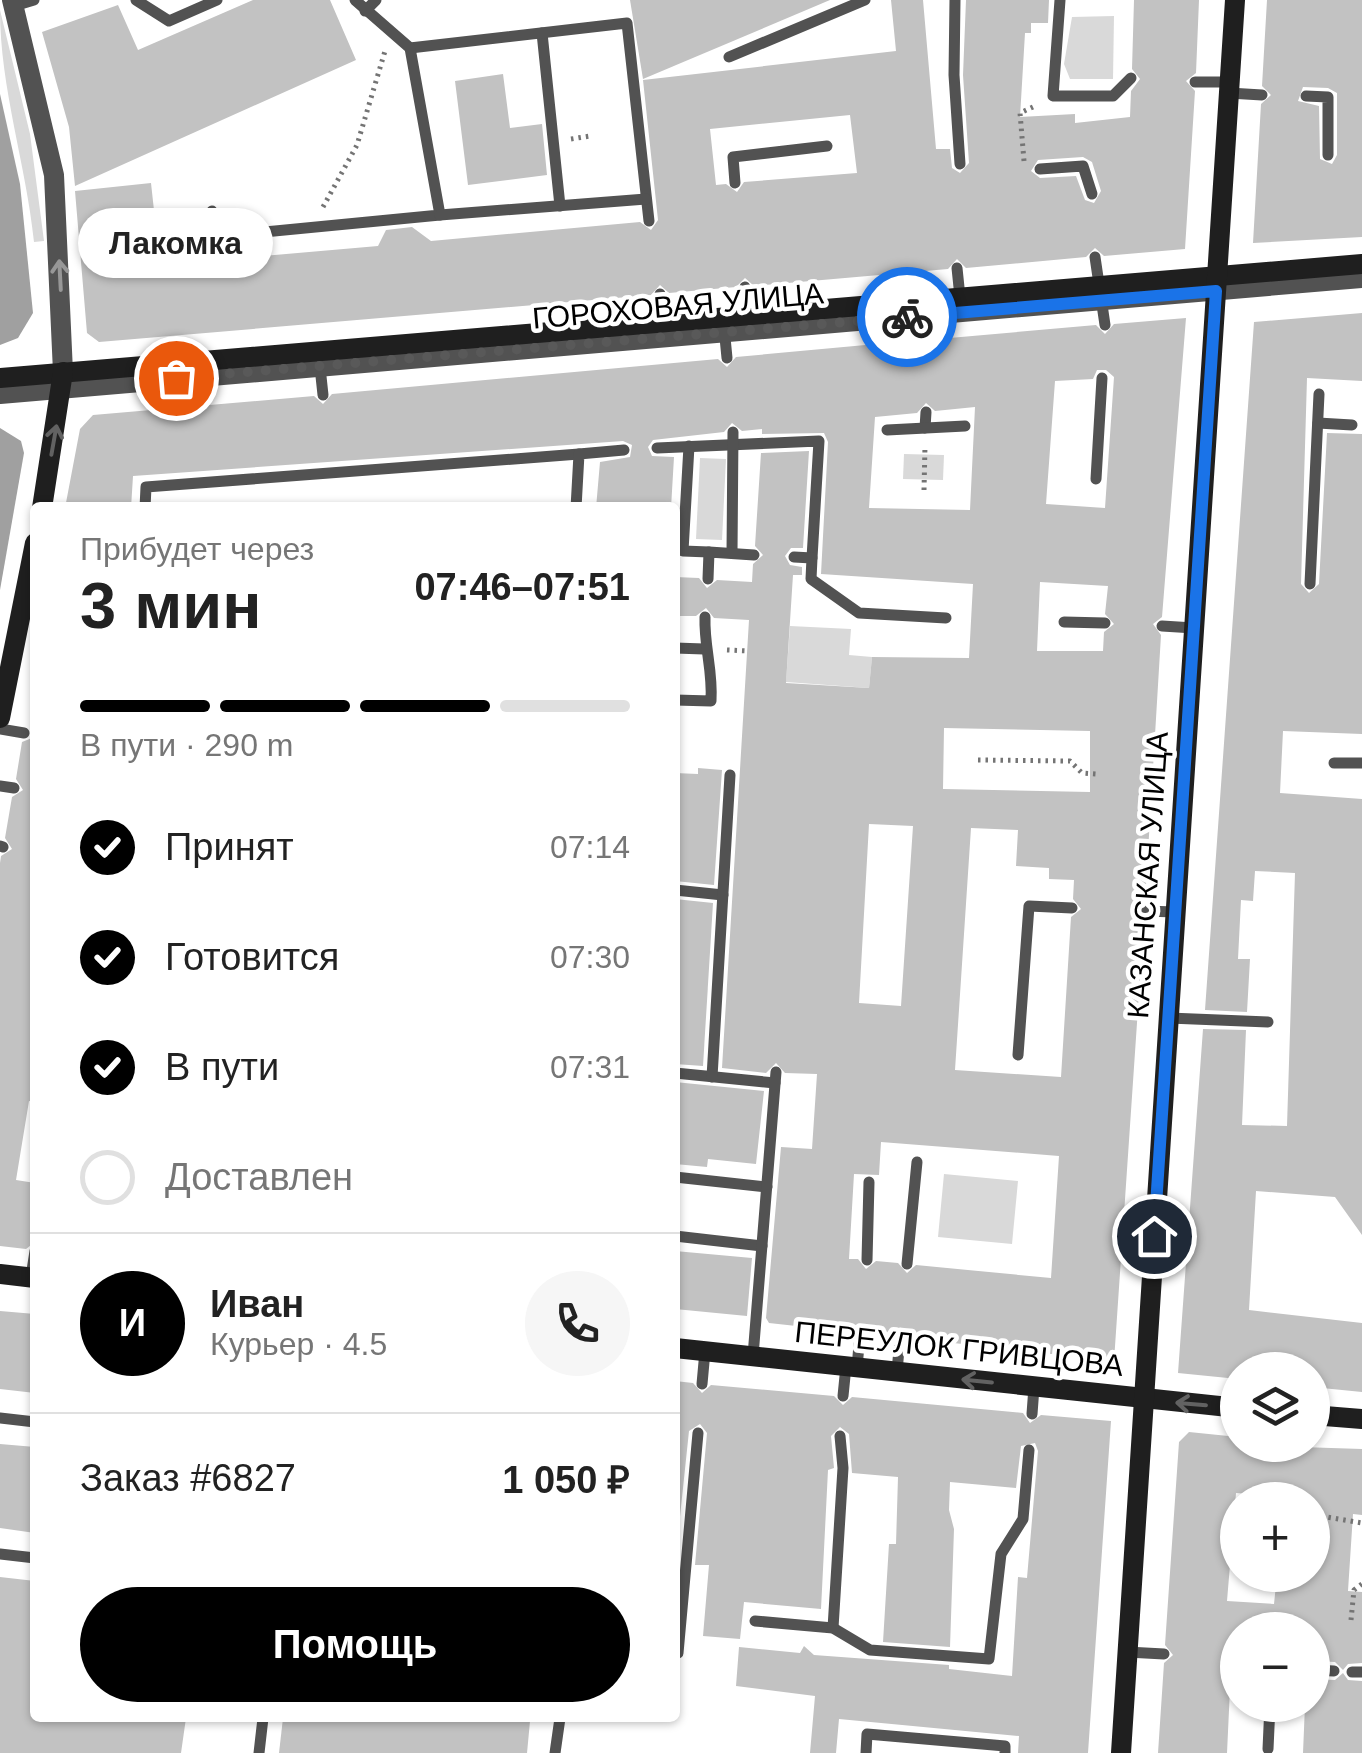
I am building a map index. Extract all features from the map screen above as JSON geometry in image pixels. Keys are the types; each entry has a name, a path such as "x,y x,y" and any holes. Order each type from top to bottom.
{"street":[{"name":"КАЗАНСКАЯ УЛИЦА","path":"1121,1753 1235,0"},
{"path":"20,2 54,175 62,380 43,502"},
{"name":"ГОРОХОВАЯ УЛИЦА","path":"0,378 62,380 320,366 724,325 1216,283 1362,264"},
{"name":"ГОРОХОВАЯ УЛИЦА","path":"1216,283 1362,278"},
{"name":"ГОРОХОВАЯ УЛИЦА","path":"0,394 62,380 664,322 724,325 748,315 927,308 960,297 1100,293"},
{"path":"0,718 30,569"},
{"path":"0,1274 30,1277"},
{"name":"ПЕРЕУЛОК ГРИВЦОВА","path":"680,1349 1220,1406"},
{"path":"1330,1417 1362,1420"}],"lane":[{"path":"136,0 169,21 217,0"},
{"path":"356,0 410,48 627,23 648,221"},
{"path":"365,12 376,0"},
{"path":"729,57 864,0"},
{"path":"955,0 954,75 960,164"},
{"path":"1060,0 1052,96 1113,96 1132,78"},
{"path":"542,33 560,206"},
{"path":"410,48 440,215"},
{"path":"1195,82 1262,95"},
{"path":"1306,96 1328,98 1328,155"},
{"path":"735,183 733,156 827,146"},
{"path":"1040,169 1083,166 1092,194"},
{"path":"212,217 212,236 646,199"},
{"path":"1094,257 1105,324"},
{"path":"957,268 960,297"},
{"path":"745,286 748,315"},
{"path":"660,294 664,322"},
{"path":"927,308 929,340"},
{"path":"724,325 727,358"},
{"path":"320,366 322,395"},
{"path":"1096,479 1102,378"},
{"path":"1310,584 1319,394"},
{"path":"926,412 926,428"},
{"path":"1318,423 1352,424"},
{"path":"888,430 965,426"},
{"path":"732,553 734,438"},
{"path":"657,448 734,438 820,441 811,579 859,613 946,618"},
{"path":"689,446 683,551 754,554"},
{"path":"145,502 146,487 329,467 624,450"},
{"path":"576,502 579,454"},
{"path":"708,579 709,552"},
{"path":"794,557 812,558"},
{"path":"680,700 711,701 713,664 704,649 706,617"},
{"path":"1064,622 1105,624"},
{"path":"1162,626 1194,628"},
{"path":"680,648 704,649"},
{"path":"0,729 24,733"},
{"path":"1334,763 1362,764"},
{"path":"712,1077 730,776"},
{"path":"0,786 14,788"},
{"path":"680,891 723,895"},
{"path":"1018,1055 1029,906 1072,908"},
{"path":"1144,911 1176,912"},
{"path":"1168,1018 1268,1022"},
{"path":"680,1074 776,1078 754,1356"},
{"path":"907,1264 917,1162"},
{"path":"680,1178 767,1187"},
{"path":"867,1260 869,1182"},
{"path":"680,1237 762,1246"},
{"path":"843,1396 860,1333"},
{"path":"898,1372 900,1338"},
{"path":"702,1384 704,1351"},
{"path":"1032,1414 1034,1387"},
{"path":"0,1418 30,1421"},
{"path":"680,1584 681,1550 698,1433"},
{"path":"833,1628 843,1468 840,1436"},
{"path":"755,1621 833,1628 870,1650 989,1659 1001,1554 1023,1519 1029,1450"},
{"path":"0,1554 30,1557"},
{"path":"1128,1652 1164,1654"},
{"path":"1330,1671 1334,1671"},
{"path":"258,1753 262,1722"},
{"path":"555,1753 559,1722"},
{"path":"1268,1749 1269,1722"},
{"path":"866,1753 868,1734 1005,1746 1004,1753"}],"path":[{"path":"313,227 357,145 390,34"},
{"path":"1040,169 1021,160 1020,113 1052,96"},
{"path":"156,227 212,217"},
{"path":"924,490 926,428"},
{"path":"978,760 1070,761 1082,773 1096,774"},
{"path":"1330,1518 1362,1523"},
{"path":"1351,1620 1354,1590 1362,1584"}],"shaded area":[{"path":"0,10 30,134 44,241 34,242 4,68"},
{"path":"1114,16 1113,79 1070,79 1064,64 1072,17"},
{"path":"0,94 20,184 33,313 18,338 0,345"},
{"path":"0,428 21,441 24,453 0,590"},
{"path":"904,454 944,455 943,480 903,479"},
{"path":"700,458 726,459 722,540 696,539"},
{"path":"790,626 851,629 849,655 872,657 869,688 786,682"},
{"path":"944,1174 1018,1181 1012,1244 938,1237"}],"building":[{"path":"253,0 330,0 356,60 75,186 69,127 42,32 118,5 138,50"},
{"path":"630,0 830,0 643,79"},
{"path":"891,0 923,0 936,149 950,149 952,168 960,173 969,163 963,75 966,0 1049,0 1048,23 1031,23 1031,33 1025,33 1020,117 1075,114 1075,123 1130,117 1131,91 1140,79 1132,69 1134,0 1199,0 1196,73 1186,81 1195,91 1185,249 1104,256 1095,248 1086,257 966,268 957,259 948,269 754,286 745,278 736,287 669,293 660,285 651,295 99,342 87,333 75,191 151,183 160,265 378,246 386,230 412,227 431,241 640,222 651,230 658,220 643,80 896,51","holes":["850,115 857,173 744,182 737,192 726,184 716,185 710,129","1083,157 1092,162 1101,191 1094,203 1085,200 1076,176 1040,178 1031,171 1038,160"]},
{"path":"1267,0 1362,0 1362,237 1253,243 1261,104 1271,95 1262,86","holes":["1303,87 1328,88 1337,93 1337,155 1332,164 1320,159 1319,106 1298,101"]},
{"path":"503,74 510,128 542,124 547,175 468,185 455,81"},
{"path":"1362,313 1362,381 1307,378 1301,584 1309,593 1319,584 1327,433 1362,434 1362,734 1283,731 1280,793 1362,799 1362,1235 1335,1197 1256,1191 1249,1310 1362,1323 1362,1392 1330,1389 1330,1352 1220,1352 1220,1377 1178,1373 1203,1029 1246,1030 1242,1125 1287,1126 1295,873 1255,871 1253,901 1241,900 1238,959 1250,959 1247,1012 1205,1010 1254,322"},
{"path":"1186,318 1162,617 1153,624 1161,635 1145,902 1135,910 1144,920 1114,1361 909,1338 902,1328 891,1336 869,1334 862,1324 851,1332 769,1323 766,1318 781,1147 812,1149 817,1074 785,1073 776,1063 766,1073 722,1068 749,620 714,618 706,608 696,616 680,616 680,577 699,578 707,588 717,580 752,582 753,564 763,555 755,546 761,453 809,451 803,548 791,548 785,556 790,565 802,567 802,575 793,575 786,683 869,688 872,657 969,658 973,584 821,574 828,442 824,433 762,434 762,429 742,431 732,423 724,432 653,440 648,447 652,456 674,457 671,502 597,502 600,462 630,457 632,445 623,441 133,476 131,502 66,502 80,429 93,415 314,396 323,404 332,394 718,359 727,367 736,357 920,340 930,349 938,339 1096,325 1105,334 1114,324","holes":["1097,370 1106,370 1114,377 1105,508 1046,504 1055,381 1093,379","926,403 935,411 975,407 970,510 869,508 875,417 917,413","1040,582 1108,586 1105,614 1114,624 1104,632 1103,651 1037,651","944,728 1090,731 1090,792 943,789","869,824 913,826 901,1006 859,1003","971,828 1018,830 1016,866 1049,868 1049,879 1074,880 1073,899 1081,909 1071,917 1061,1077 955,1070","881,1142 1059,1156 1051,1278 916,1265 907,1273 898,1263 876,1261 866,1269 858,1259 849,1259 854,1174 879,1175"]},
{"path":"30,739 30,1101 16,1180 30,1182 30,1246 26,1249 0,1246 0,863 1,856 12,849 5,838 12,797 23,790 16,779 22,742"},
{"path":"698,768 722,770 714,885 680,882 680,773 698,774"},
{"path":"680,900 713,903 703,1066 680,1064"},
{"path":"680,1083 764,1091 756,1164 708,1159 707,1167 680,1164"},
{"path":"680,1251 752,1258 747,1316 680,1309"},
{"path":"0,1311 30,1314 30,1392 0,1389"},
{"path":"680,1382 693,1383 702,1393 711,1385 834,1396 843,1405 852,1397 1023,1413 1030,1423 1041,1415 1111,1421 1088,1753 1018,1753 1019,1736 839,1719 836,1753 810,1753 815,1696 736,1686 739,1647 800,1653 804,1646 814,1655 949,1665 949,1669 1012,1676 1018,1577 1027,1578 1038,1451 1035,1443 1021,1446 1016,1488 950,1482 949,1510 954,1529 950,1647 883,1642 889,1544 896,1544 898,1477 852,1473 849,1434 840,1427 831,1436 834,1468 828,1470 821,1609 744,1602 740,1639 703,1636 709,1565 695,1565 707,1433 700,1424 689,1431 680,1516"},
{"path":"1189,1432 1220,1435 1220,1462 1330,1462 1330,1448 1362,1449 1362,1515 1353,1514 1348,1591 1362,1592 1362,1663 1348,1664 1343,1670 1330,1662 1330,1612 1220,1612 1220,1722 1228,1722 1227,1753 1158,1753 1164,1663 1173,1655 1165,1645 1179,1442"},
{"path":"0,1444 30,1447 30,1532 0,1528"},
{"path":"0,1577 30,1580 30,1722 185,1722 181,1753 0,1753"},
{"path":"1343,1673 1348,1680 1362,1681 1362,1753 1303,1753 1304,1722 1330,1722 1330,1680"},
{"path":"283,1722 530,1722 527,1753 279,1753"}],"way so far":[{"path":"176,378 907,317"}],"place":[{"name":"Лакомка","path":"176,378"}],"route":[{"path":"907,317 1216,291 1154,1236"}]}
